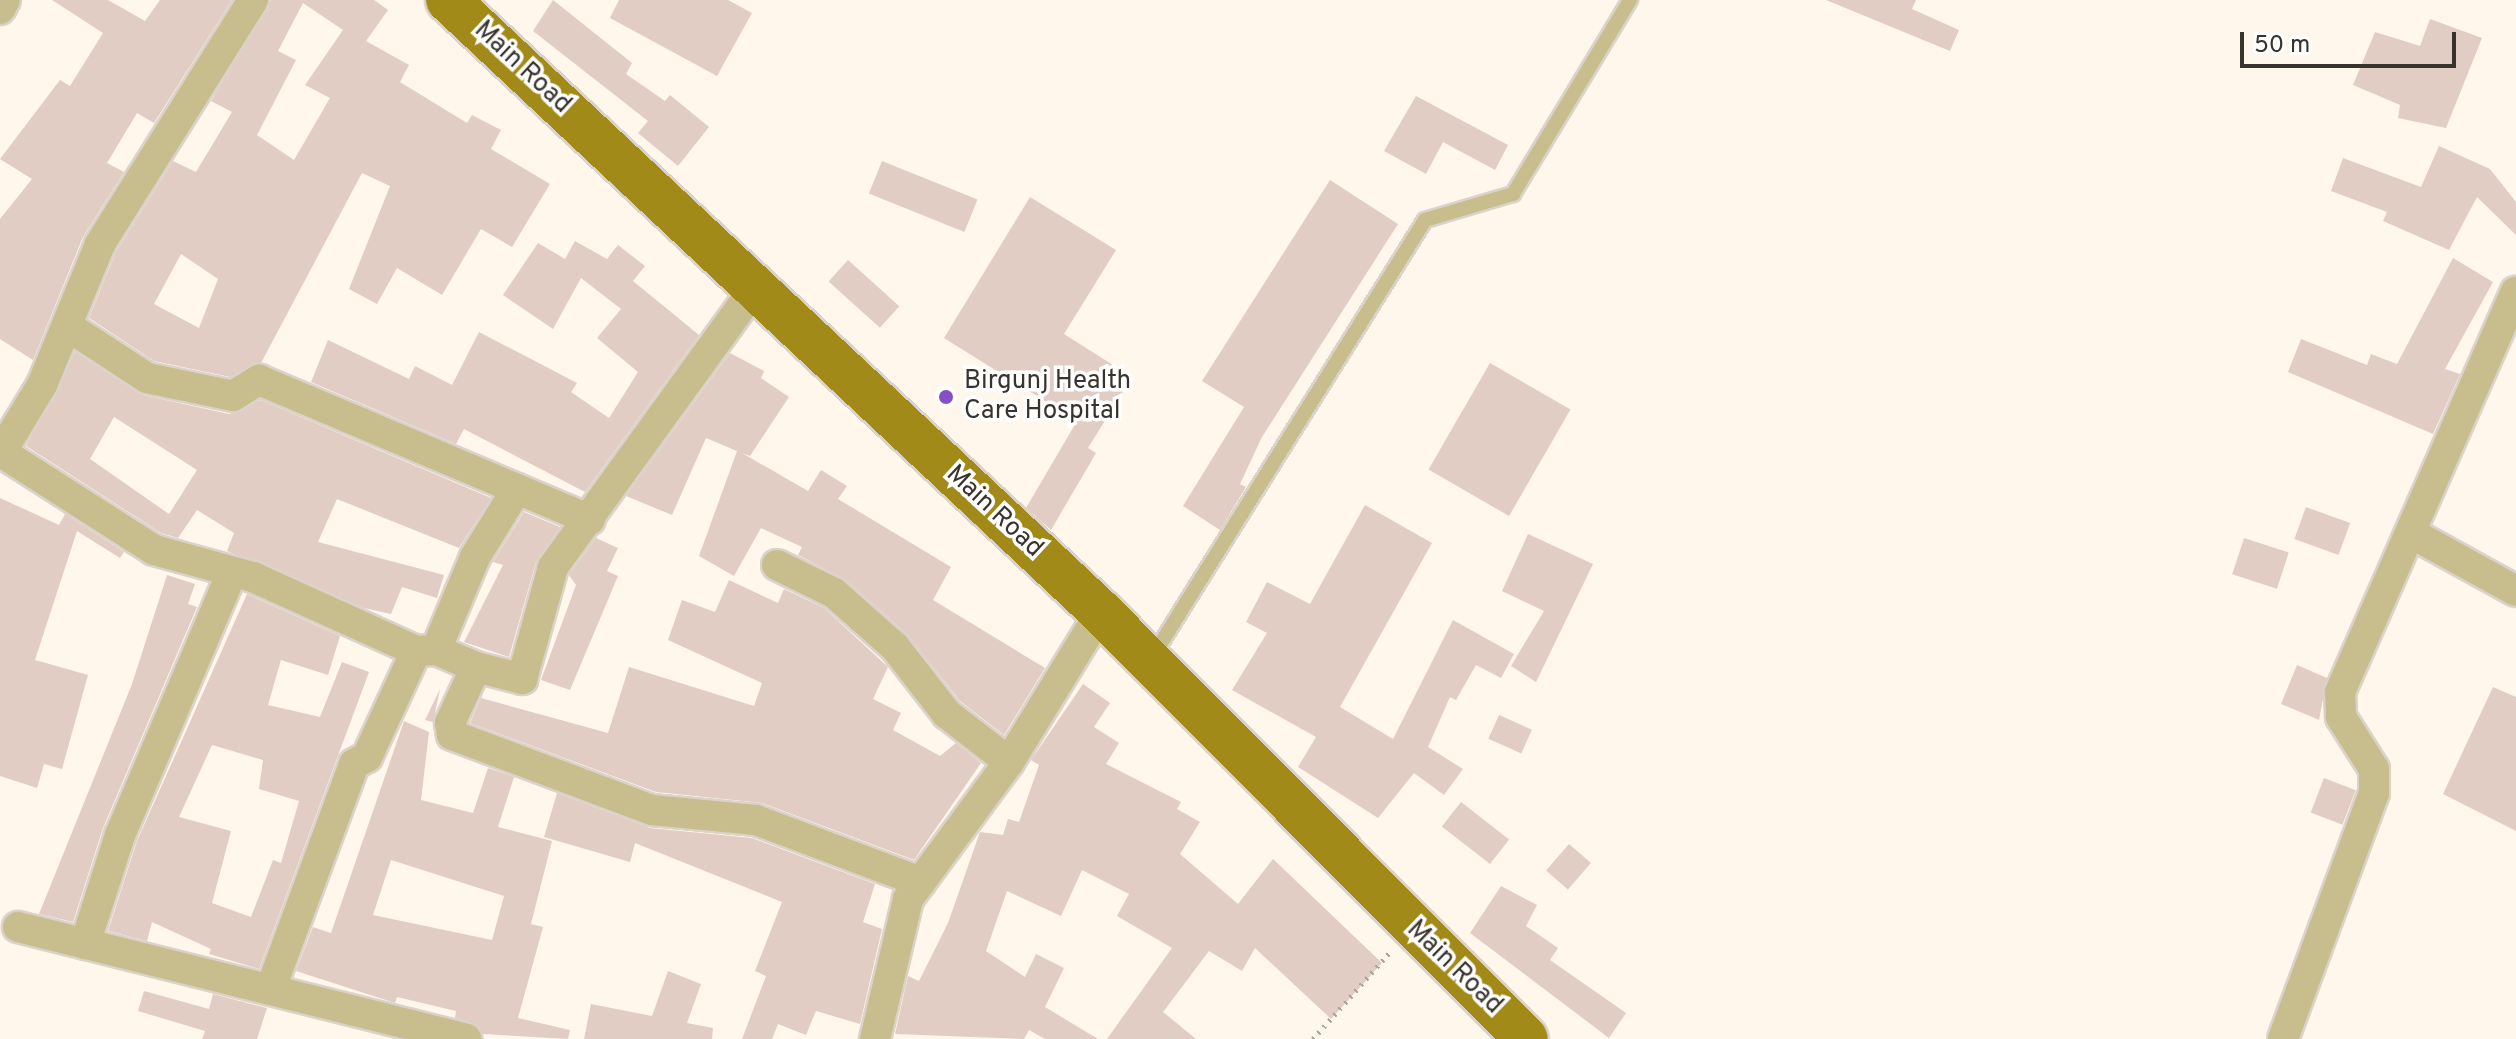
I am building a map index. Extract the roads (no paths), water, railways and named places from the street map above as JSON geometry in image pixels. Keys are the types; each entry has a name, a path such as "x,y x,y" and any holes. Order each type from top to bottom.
{"main road":[{"name":"Main Road","path":"448,0 757,285 1101,612 1526,1039"}],"street":[{"path":"0,9 5,0"},
{"path":"253,0 100,244 69,327 1,453 154,550 232,572 426,650 522,679 550,593 546,579 757,285"},
{"path":"2283,1039 2374,793 2374,769 2341,717 2340,692 2516,292"},
{"path":"69,327 147,378 233,396 259,380 590,520"},
{"path":"272,985 354,764 367,757 475,557 517,489"},
{"path":"2411,533 2516,591"},
{"path":"777,565 834,593 895,647 947,714 1009,762"},
{"path":"85,944 120,835 232,572"},
{"path":"875,1039 908,899 1009,762 1101,612"},
{"path":"476,667 450,723 452,735 652,810 756,820 921,882"},
{"path":"18,927 272,985 456,1038"}],"lane":[{"path":"1149,662 1425,220 1513,194 1630,0"}],"place":[{"name":"Birgunj Health Care Hospital","path":"946,397"}]}
